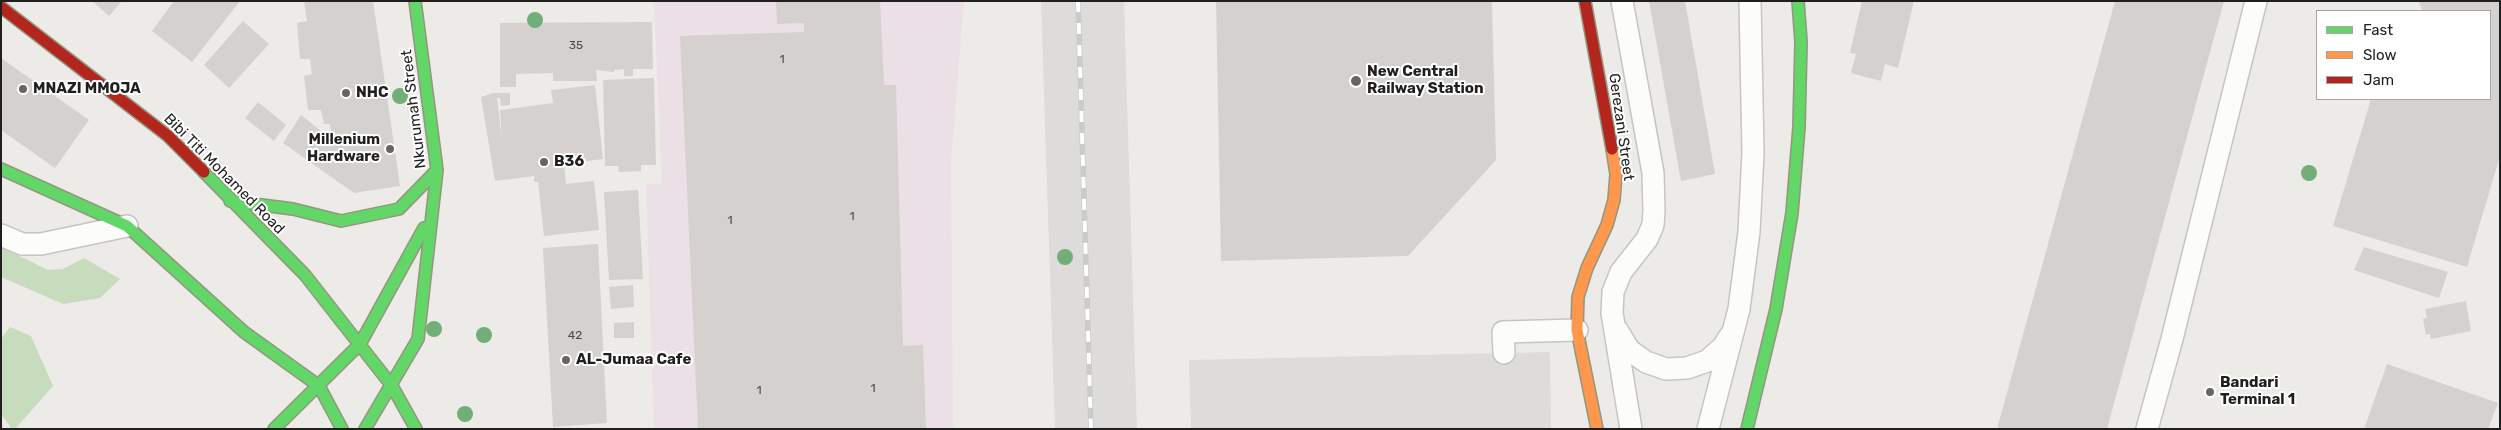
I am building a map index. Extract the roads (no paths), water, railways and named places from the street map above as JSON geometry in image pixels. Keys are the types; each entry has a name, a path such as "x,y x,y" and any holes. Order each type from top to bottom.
{"main road":[{"name":"Nkurumah Street","path":"365,429 418,339 437,170 415,1"},
{"name":"Gerezani Street","path":"1585,1 1616,174 1614,200 1607,225 1587,268 1578,297 1577,330 1597,429"},
{"path":"1747,429 1776,309 1792,213 1799,127 1801,42 1798,1"},
{"name":"Bibi Titi Mohamed Road","path":"1,8 168,136 305,275 392,386 416,429"},
{"path":"1,169 128,226 244,332 319,386 342,429"},
{"path":"230,201 293,209 341,221 399,209 437,170"},
{"name":"Nkurumah Street","path":"274,429 360,344 431,214"}],"lane":[{"path":"1622,1 1653,172 1654,211 1653,225 1648,239 1621,272 1613,292 1612,312 1631,429"},
{"path":"1708,429 1734,330 1749,232 1753,153 1750,1"},
{"path":"2147,429 2172,339 2256,1"},
{"path":"1,235 22,244 41,244 128,226"},
{"path":"1612,312 1618,333 1629,350 1646,362 1666,369 1687,368 1707,361 1723,347 1734,330"},
{"path":"1504,353 1503,332 1577,330"}],"railway":[{"path":"1078,1 1091,429"}],"place":[{"name":"New Central Railway Station","path":"1356,81"},
{"name":"MNAZI MMOJA","path":"23,89"},
{"name":"NHC","path":"346,93"},
{"name":"Millenium Hardware","path":"390,149"},
{"name":"B36","path":"544,162"},
{"name":"AL-Jumaa Cafe","path":"566,360"},
{"name":"Bandari Terminal 1","path":"2210,392"}]}
